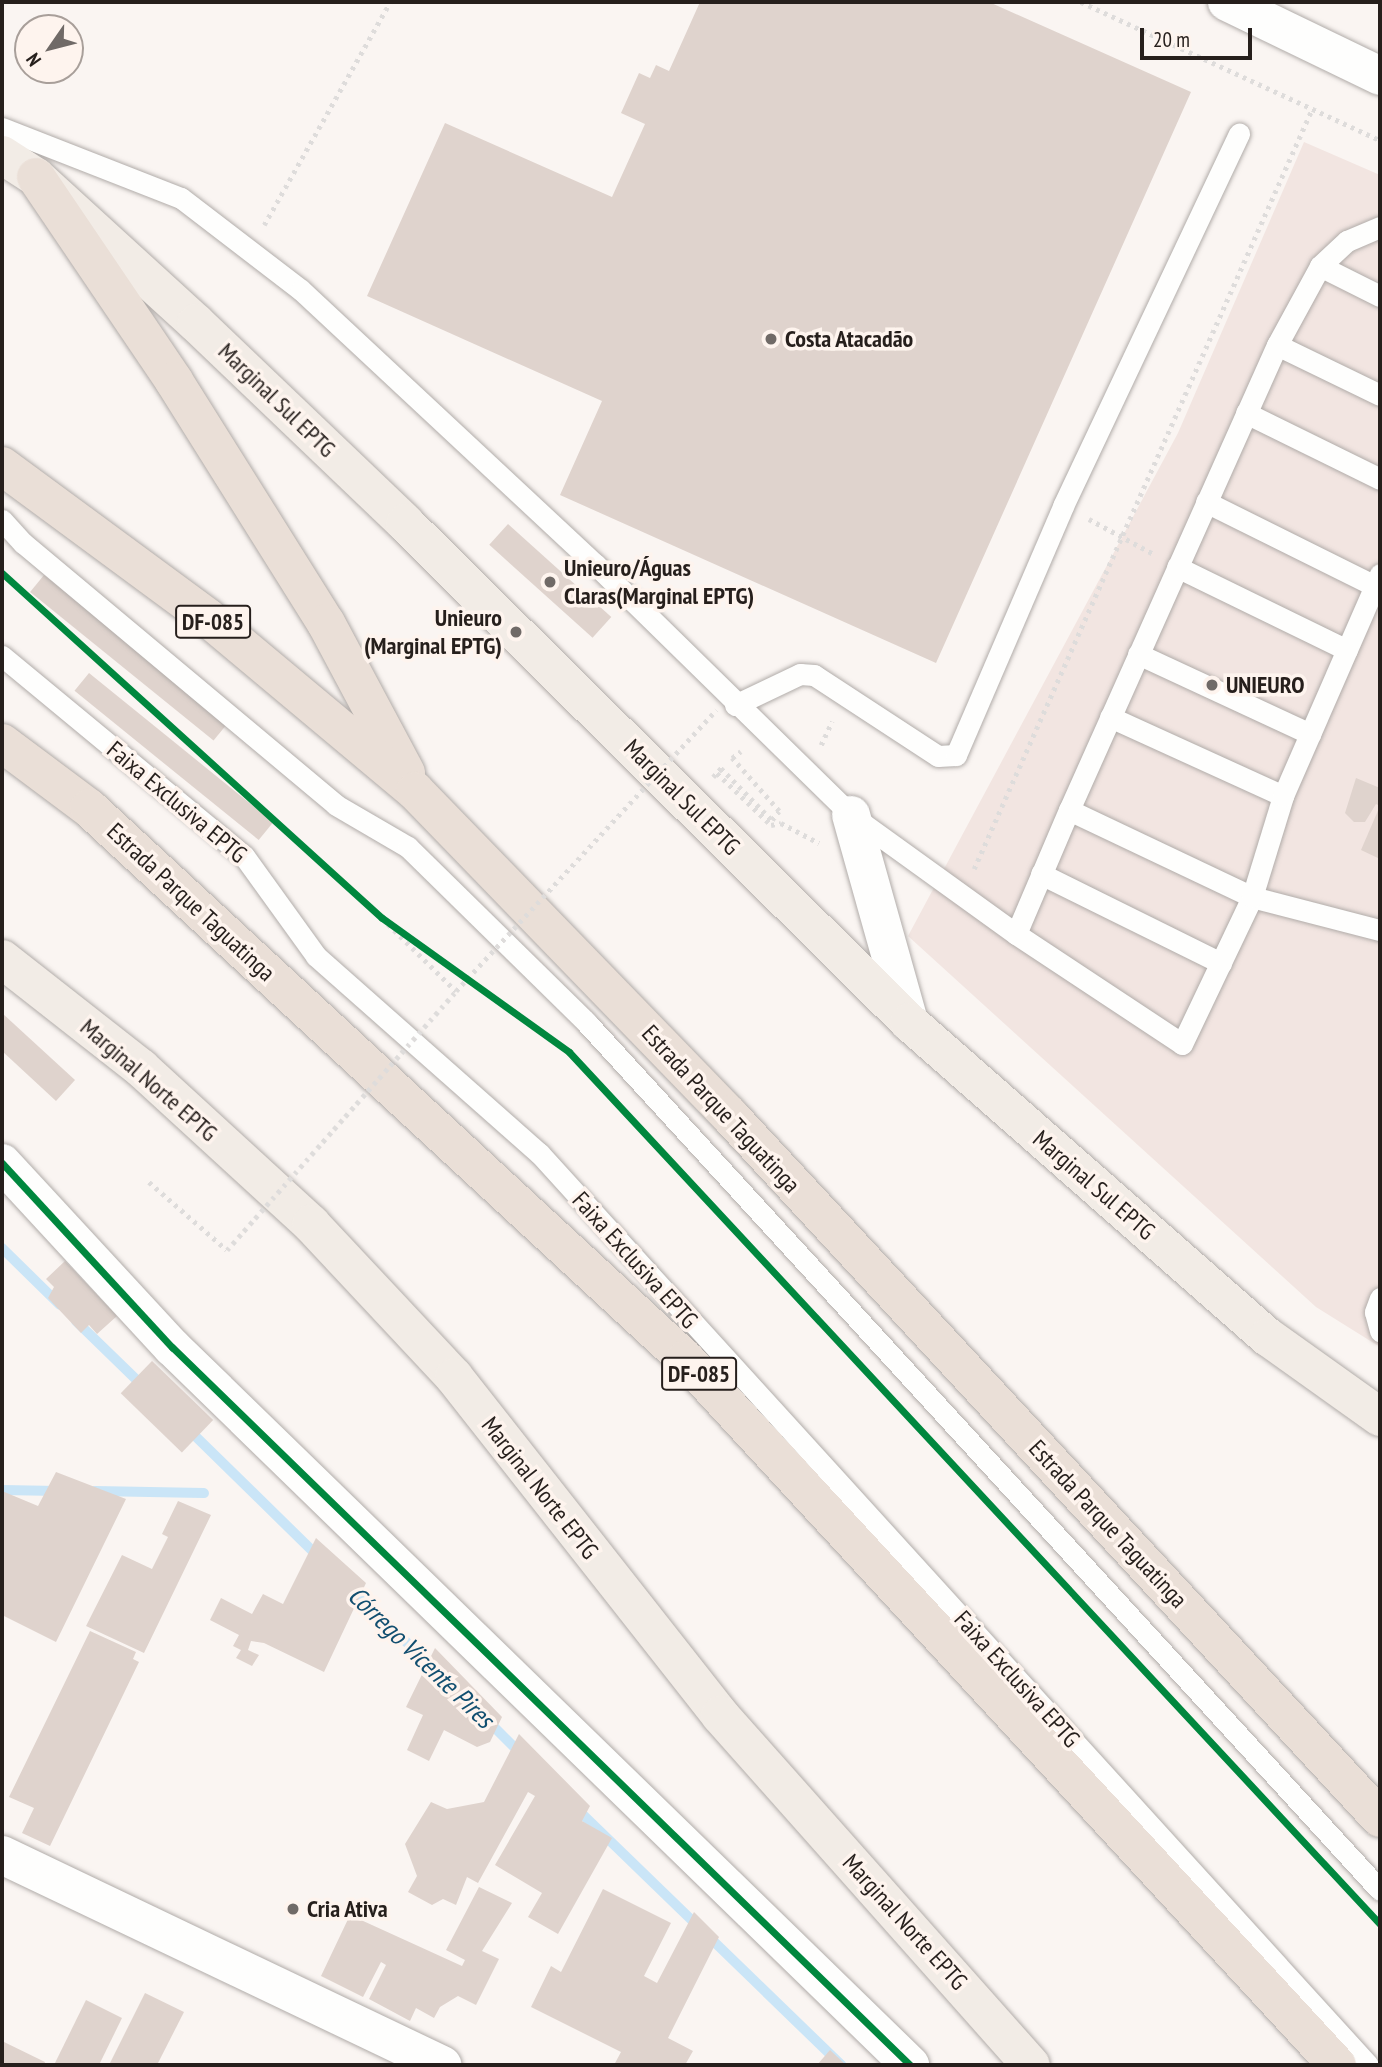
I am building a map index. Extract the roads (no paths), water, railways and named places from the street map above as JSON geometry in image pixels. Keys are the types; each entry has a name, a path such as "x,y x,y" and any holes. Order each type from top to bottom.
{"highway":[{"path":"36,177 174,380 326,623 415,791"},
{"name":"Estrada Parque Taguatinga","path":"2,466 208,618 415,791 729,1115 1380,1818"},
{"name":"Estrada Parque Taguatinga","path":"2,743 89,808 685,1359 1337,2065"}],"main road":[{"name":"Marginal Sul EPTG","path":"2,155 36,177 405,523 909,1022 1268,1337 1380,1417"},
{"name":"Marginal Norte EPTG","path":"2,958 142,1068 311,1224 454,1377 720,1715 1031,2065"}],"street":[{"path":"1227,2 1380,76"},
{"path":"851,815 866,860 909,1022"},
{"path":"2,1163 172,1347 910,2065"},
{"path":"2,1855 442,2065"}],"lane":[{"path":"2,128 181,198 342,324 641,608 726,711 851,815 960,897 1182,1044 1252,897 1283,796 1378,580 1206,502"},
{"path":"726,711 800,674 814,675 938,756 956,755 1063,506 1239,134"},
{"path":"1016,934 1277,345 1320,266 1348,241 1380,227"},
{"path":"1320,266 1380,296"},
{"path":"1277,345 1380,395"},
{"path":"1246,413 1380,479"},
{"path":"2,520 23,543 336,805 408,847 586,1022 1380,1890"},
{"path":"1177,567 1347,650"},
{"path":"1138,654 1310,734"},
{"name":"Faixa Exclusiva EPTG","path":"2,656 244,856 316,956 539,1153 1368,2065"},
{"path":"1110,717 1283,796"},
{"path":"1069,810 1252,897 1380,930"},
{"path":"1041,874 1221,963"},
{"path":"1380,1298 1375,1312 1380,1331"}],"waterway":[{"name":"Córrego Vicente Pires","path":"2,1248 60,1305"},
{"name":"Córrego Vicente Pires","path":"76,1321 145,1388"},
{"name":"Córrego Vicente Pires","path":"187,1428 321,1559"},
{"path":"2,1490 58,1491"},
{"path":"95,1491 204,1493"},
{"name":"Córrego Vicente Pires","path":"350,1587 436,1671"},
{"name":"Córrego Vicente Pires","path":"488,1721 521,1754"},
{"name":"Córrego Vicente Pires","path":"575,1807 841,2065"}],"place":[{"name":"Costa Atacadão","path":"771,339"},
{"name":"Unieuro/Águas Claras(Marginal EPTG)","path":"550,582"},
{"name":"Unieuro (Marginal EPTG)","path":"516,632"},
{"name":"UNIEURO","path":"1212,685"},
{"name":"Cria Ativa","path":"293,1909"}]}
